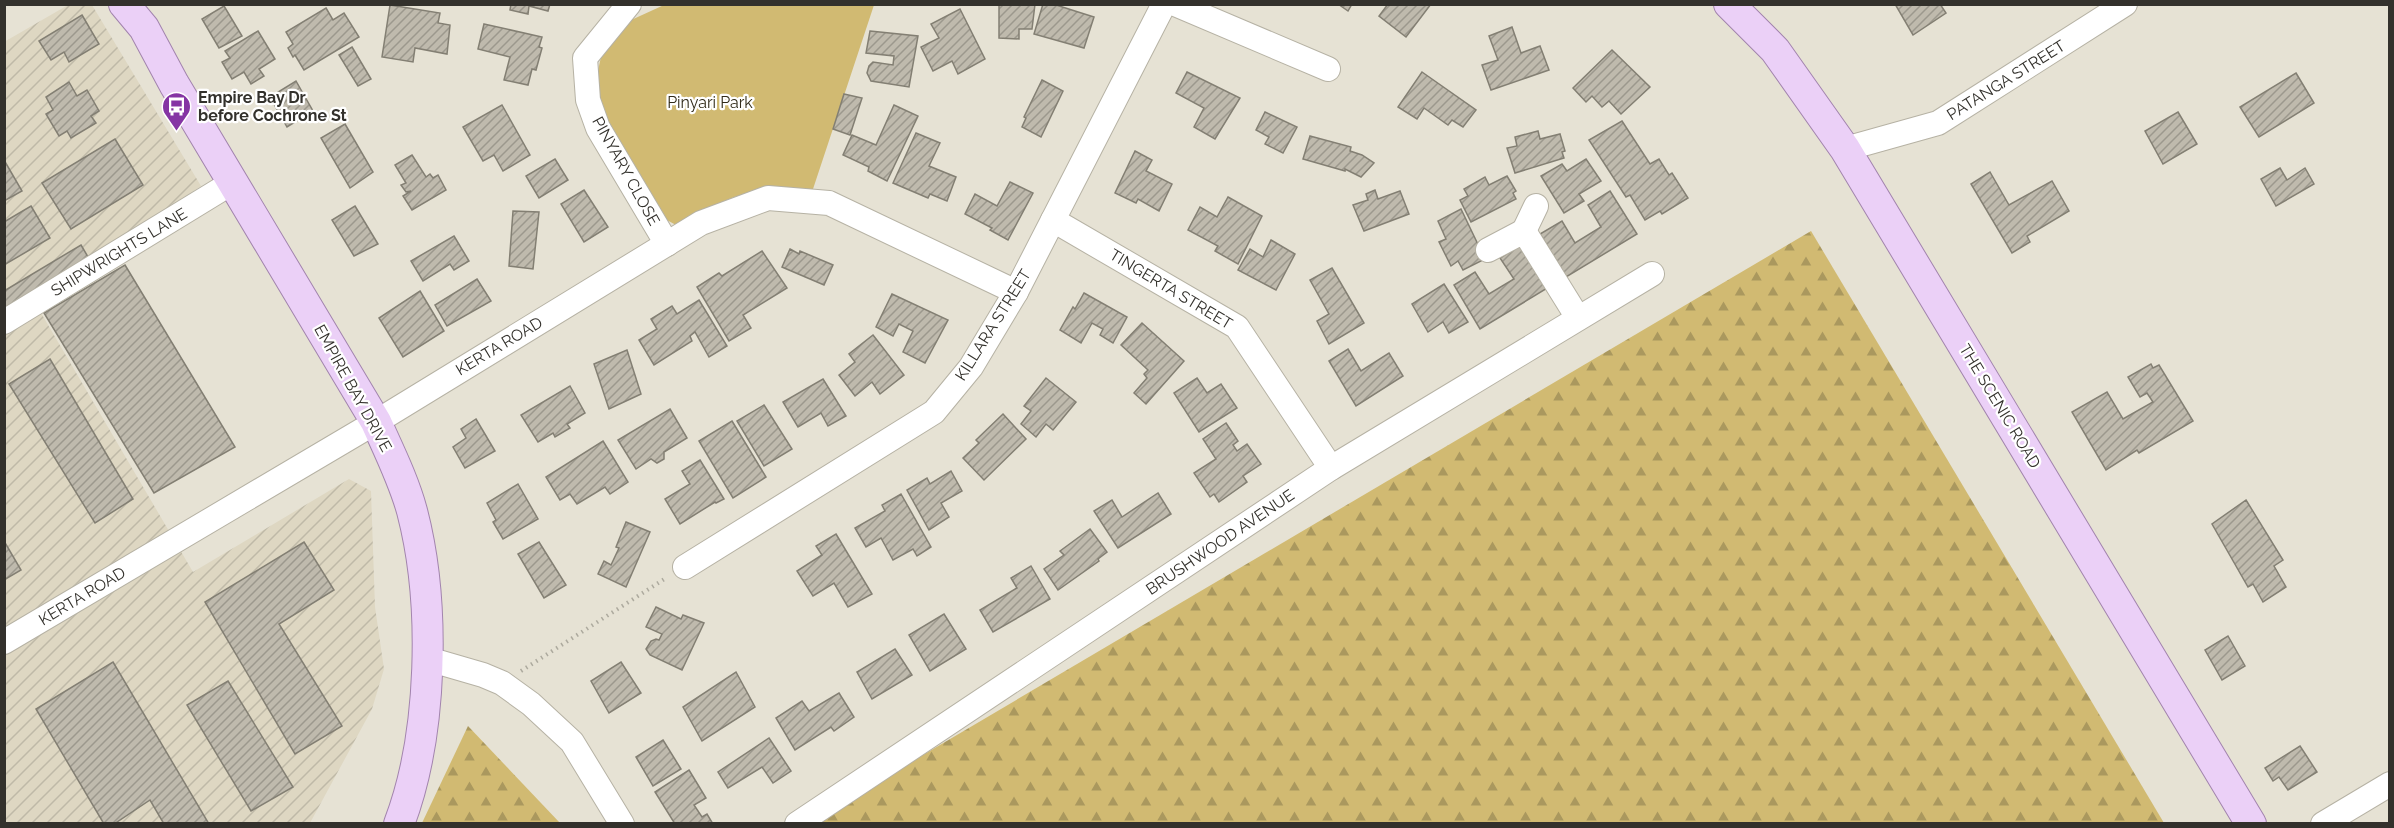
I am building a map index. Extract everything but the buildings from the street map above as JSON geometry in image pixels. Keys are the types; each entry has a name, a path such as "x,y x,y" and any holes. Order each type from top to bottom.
{"main road":[{"name":"EMPIRE BAY DRIVE","path":"124,4 140,16 174,84 376,422 411,511 422,580 428,658 416,769 399,824"},
{"name":"THE SCENIC ROAD","path":"1729,4 1775,50 1845,149 2251,824"}],"street":[{"name":"PINYARY CLOSE","path":"629,4 585,58 588,100 598,128 667,244"},
{"name":"KILLARA STREET","path":"685,567 934,412 971,367 1016,292 1164,4"},
{"path":"1175,4 1328,69"},
{"name":"PATANGA STREET","path":"1845,149 1938,123 2125,4"},
{"name":"SHIPWRIGHTS LANE","path":"4,322 233,182"},
{"name":"KERTA ROAD","path":"4,642 376,422 701,223 768,198 829,202 1016,292"},
{"path":"1488,250 1524,231 1536,206"},
{"name":"TINGERTA STREET","path":"1053,220 1237,327 1331,468"},
{"path":"1524,231 1578,318"},
{"name":"BRUSHWOOD AVENUE","path":"797,824 1331,468 1652,274"},
{"path":"428,658 502,683 531,704 572,742 622,824"},
{"path":"2323,824 2390,784"}],"path":[{"path":"502,683 685,567"}],"shaded area":[{"path":"68,5 92,5 201,186 34,301 193,572 349,479 371,491 375,607 384,669 372,709 310,823 5,823 4,42"}],"green space":[{"name":"Pinyari Park","path":"664,5 874,5 813,189 778,189 745,194 710,207 676,225 665,219 601,112 595,84 601,57 629,21"},
{"path":"1811,231 2164,823 806,824"},
{"path":"468,726 560,823 422,823"}],"place":[{"name":"Empire Bay Dr before Cochrone St","path":"177,132"}]}
